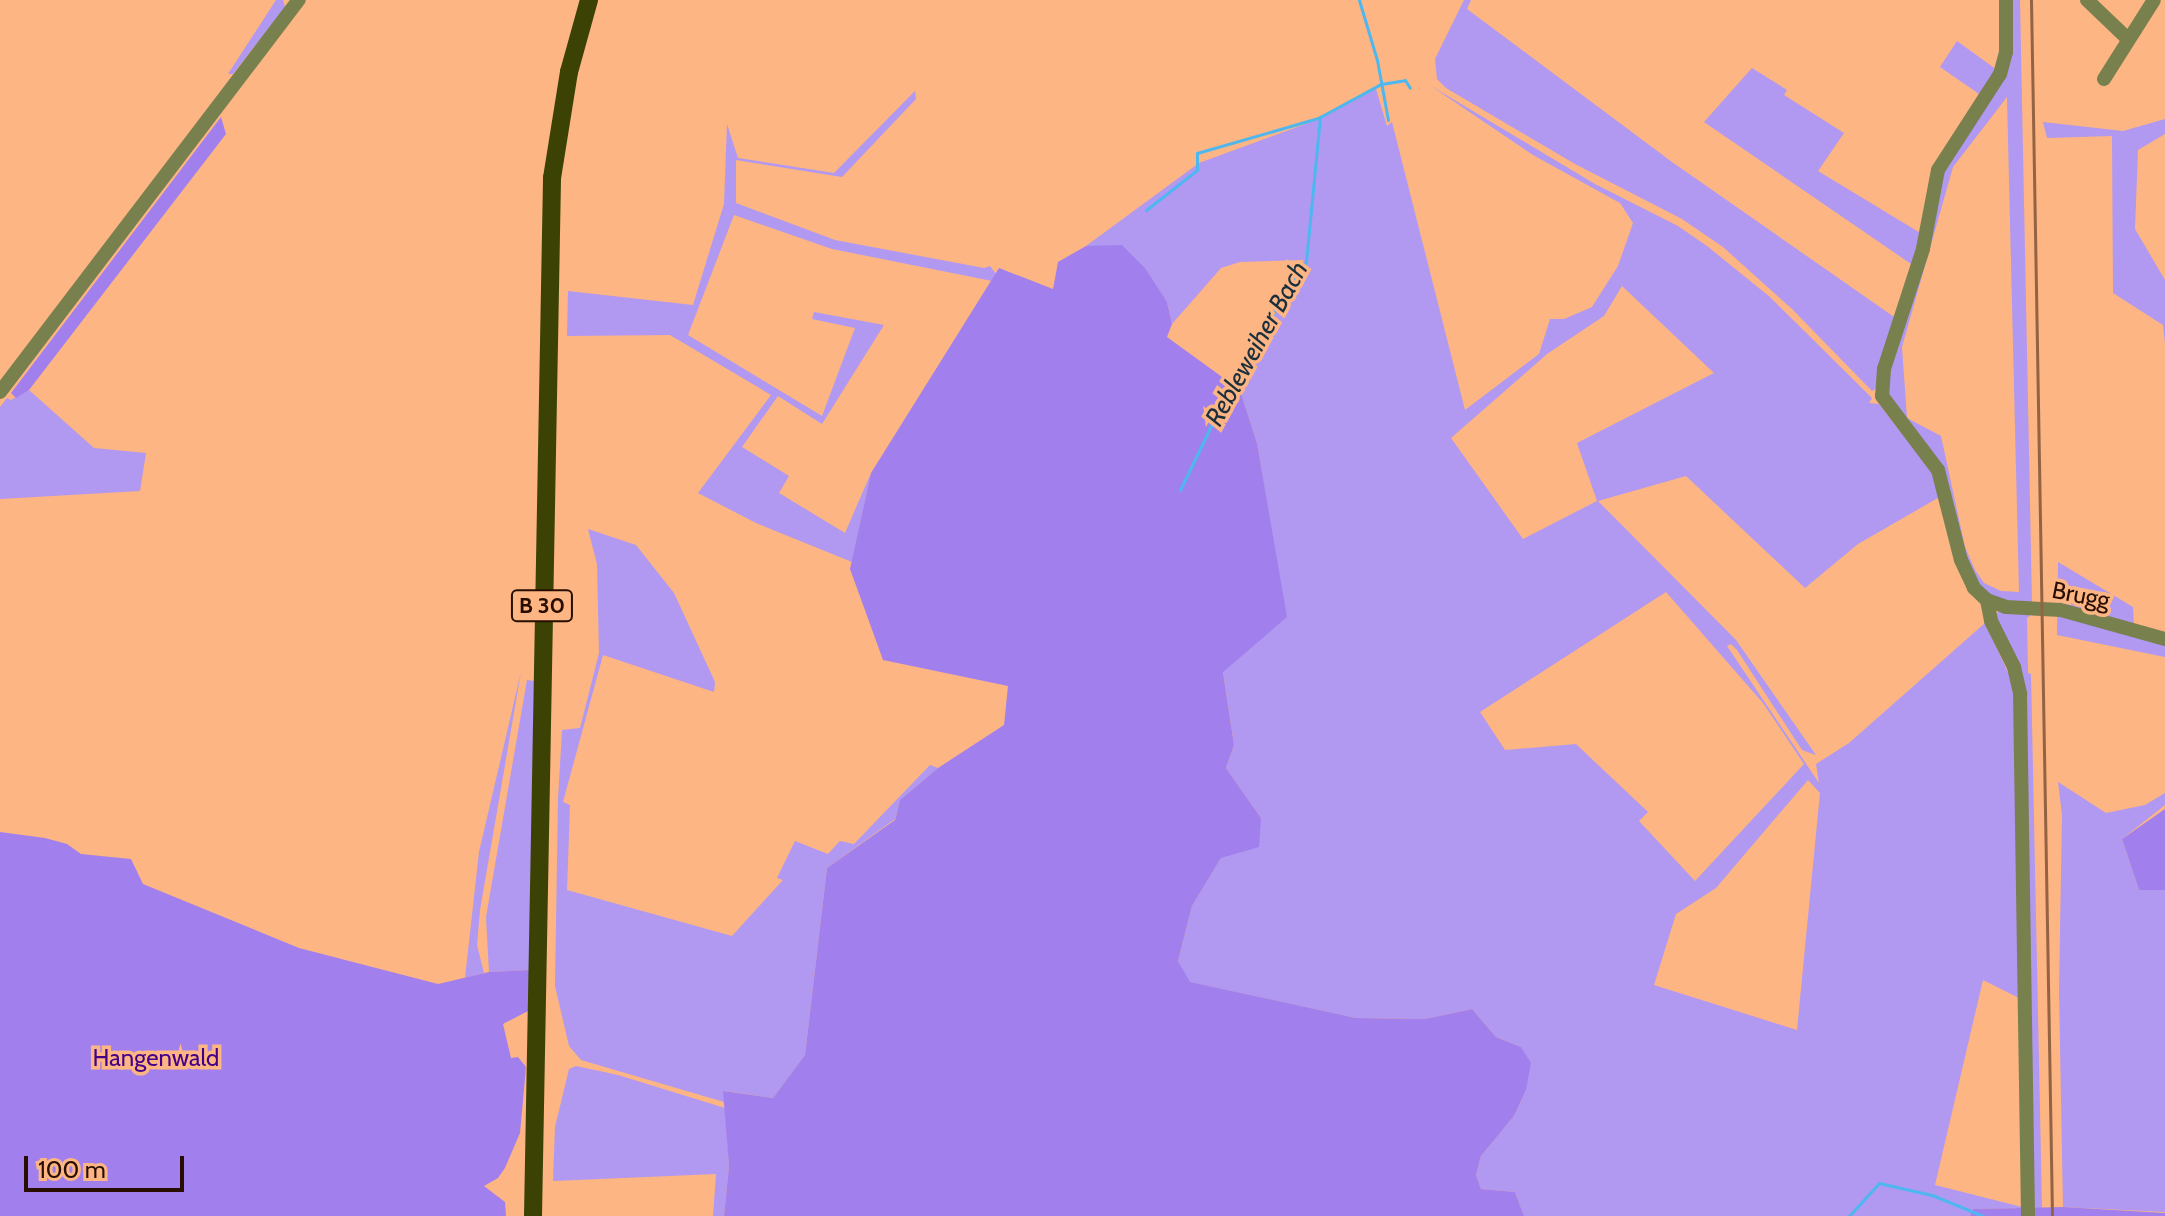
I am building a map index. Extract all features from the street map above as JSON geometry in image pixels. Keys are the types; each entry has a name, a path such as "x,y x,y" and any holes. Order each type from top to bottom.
{"main road":[{"name":"B 30","path":"533,1216 552,178 569,72 589,0"}],"street":[{"path":"0,392 299,0"},
{"path":"2006,0 2006,52 2000,74 1947,151 1938,170 1923,249 1884,369 1882,396 1938,470 1961,560 1974,588 1987,600 1991,621 2014,667 2020,694 2028,1216"},
{"path":"2087,0 2128,39"},
{"path":"2104,79 2154,0"},
{"name":"Brugg","path":"1987,600 2006,607 2061,610 2165,639"}],"shaded area":[{"path":"276,0 283,0 285,7 233,74 228,74"},
{"path":"1464,0 1471,0 1467,9 1672,162 1897,319 1877,388 1872,391 1792,309 1723,247 1682,219 1575,164 1446,88 1437,79 1435,59"},
{"path":"2010,0 2020,0 2032,604 1994,598 1984,592 1967,567 1953,500 1890,398 1887,386 1943,169 2001,79","holes":["2007,97 2019,592 2001,591 1984,583 1975,570 1965,547 1941,436 1907,418 1902,347 1953,167"]},
{"path":"1957,41 1997,70 1982,96 1940,67"},
{"path":"1752,68 1787,90 1784,95 1844,133 1818,171 1922,234 1914,266 1704,122"},
{"path":"1431,86 1595,184 1678,226 1707,246 1770,297 1872,398 1869,403 1879,404 1930,470 1943,495 1858,544 1805,588 1686,476 1598,501 1736,640 1816,755 1802,750 1737,650 1731,644 1727,646 1819,783 1816,764 1849,743 1985,623 2013,683 2021,999 1983,980 1935,1185 2026,1208 1973,1209 1970,1216 1524,1216 1515,1192 1481,1189 1476,1175 1481,1156 1514,1116 1526,1090 1521,1047 1496,1037 1472,1009 1425,1019 1356,1018 1189,982 1178,961 1192,906 1221,858 1261,818 1226,768 1234,745 1223,671 1286,617 1257,443 1240,390 1229,382 1304,260 1240,262 1221,268 1172,324 1167,302 1122,246 1086,246 1199,163 1322,118 1376,89 1387,126 1392,122 1465,410 1539,354 1550,319 1564,319 1592,307 1618,266 1633,223 1620,203 1533,155","holes":["1622,286 1714,373 1577,443 1597,501 1523,539 1451,438 1547,354 1604,316","1666,592 1763,703 1804,764 1695,881 1639,821 1648,812 1576,744 1505,750 1480,712","1808,780 1820,793 1797,1030 1654,985 1676,914 1716,888"]},
{"path":"915,91 916,99 842,177 736,160 736,203 835,240 984,268 990,266 996,274 992,281 832,249 734,215 688,335 822,416 855,328 812,319 814,312 884,325 822,424 778,396 742,447 789,476 779,493 845,533 871,473 852,562 756,523 698,493 771,395 670,335 567,336 568,291 693,305 724,204 727,124 738,158 834,173"},
{"path":"2165,119 2165,134 2138,150 2135,229 2165,280 2165,344 2163,325 2113,293 2112,136 2047,138 2043,122 2123,131"},
{"path":"29,390 94,448 146,453 140,491 0,499 0,407 7,398 11,400"},
{"path":"588,529 636,545 674,593 715,682 714,692 603,655 563,802 570,805 567,890 732,936 783,880 777,878 795,841 828,854 840,841 854,844 930,765 938,768 900,800 895,819 827,868 805,1055 773,1098 724,1091 724,1102 581,1060 569,1046 555,986 558,800 562,730 580,728 599,653 597,564"},
{"path":"2058,562 2133,607 2134,625 2165,633 2165,657 2057,635"},
{"path":"2000,611 2031,615 2027,618 2028,673 2031,674 2042,1208 2033,1208 2022,678 1993,615"},
{"path":"521,672 480,910 477,945 484,973 465,978 479,852"},
{"path":"527,680 534,681 530,970 489,972 486,917"},
{"path":"2058,782 2106,813 2145,805 2165,793 2165,805 2122,839 2139,890 2165,890 2165,1212 2063,1207 2059,990 2062,815"},
{"path":"576,1066 618,1075 725,1108 729,1166 724,1216 713,1216 716,1174 553,1181 555,1127 569,1069"}],"green space":[{"path":"221,117 226,134 29,390 16,398 11,393"},
{"path":"1122,245 1145,268 1167,302 1172,324 1167,337 1240,390 1257,443 1287,617 1223,672 1234,745 1226,768 1261,818 1259,847 1221,858 1192,906 1178,961 1190,982 1356,1018 1425,1019 1472,1009 1496,1037 1521,1047 1531,1063 1526,1090 1514,1116 1481,1156 1476,1175 1481,1189 1515,1192 1524,1216 724,1216 729,1166 723,1091 773,1098 805,1055 827,868 895,820 900,800 938,768 1004,725 1008,686 883,660 850,569 871,473 999,268 1053,289 1058,262 1086,246"},
{"path":"2165,809 2165,890 2139,890 2122,839"},
{"name":"Hangenwald","path":"0,832 45,838 67,844 81,854 131,859 143,884 299,948 438,984 489,972 530,970 528,1011 503,1024 511,1058 518,1057 526,1067 520,1133 505,1168 498,1178 484,1186 505,1202 506,1216 0,1216"},
{"path":"2063,1207 2165,1213 2165,1216 1970,1216 1973,1209"}],"waterway":[{"name":"Rebleweiher Bach","path":"1359,0 1377,60 1388,120"},
{"name":"Rebleweiher Bach","path":"1180,490 1240,366 1306,262 1320,117 1381,84 1405,80 1410,88"},
{"path":"1146,210 1197,170 1197,153 1318,118"},
{"path":"1849,1216 1879,1183 1932,1195 1983,1216"}],"railway":[{"path":"2031,0 2052,1216"}]}
